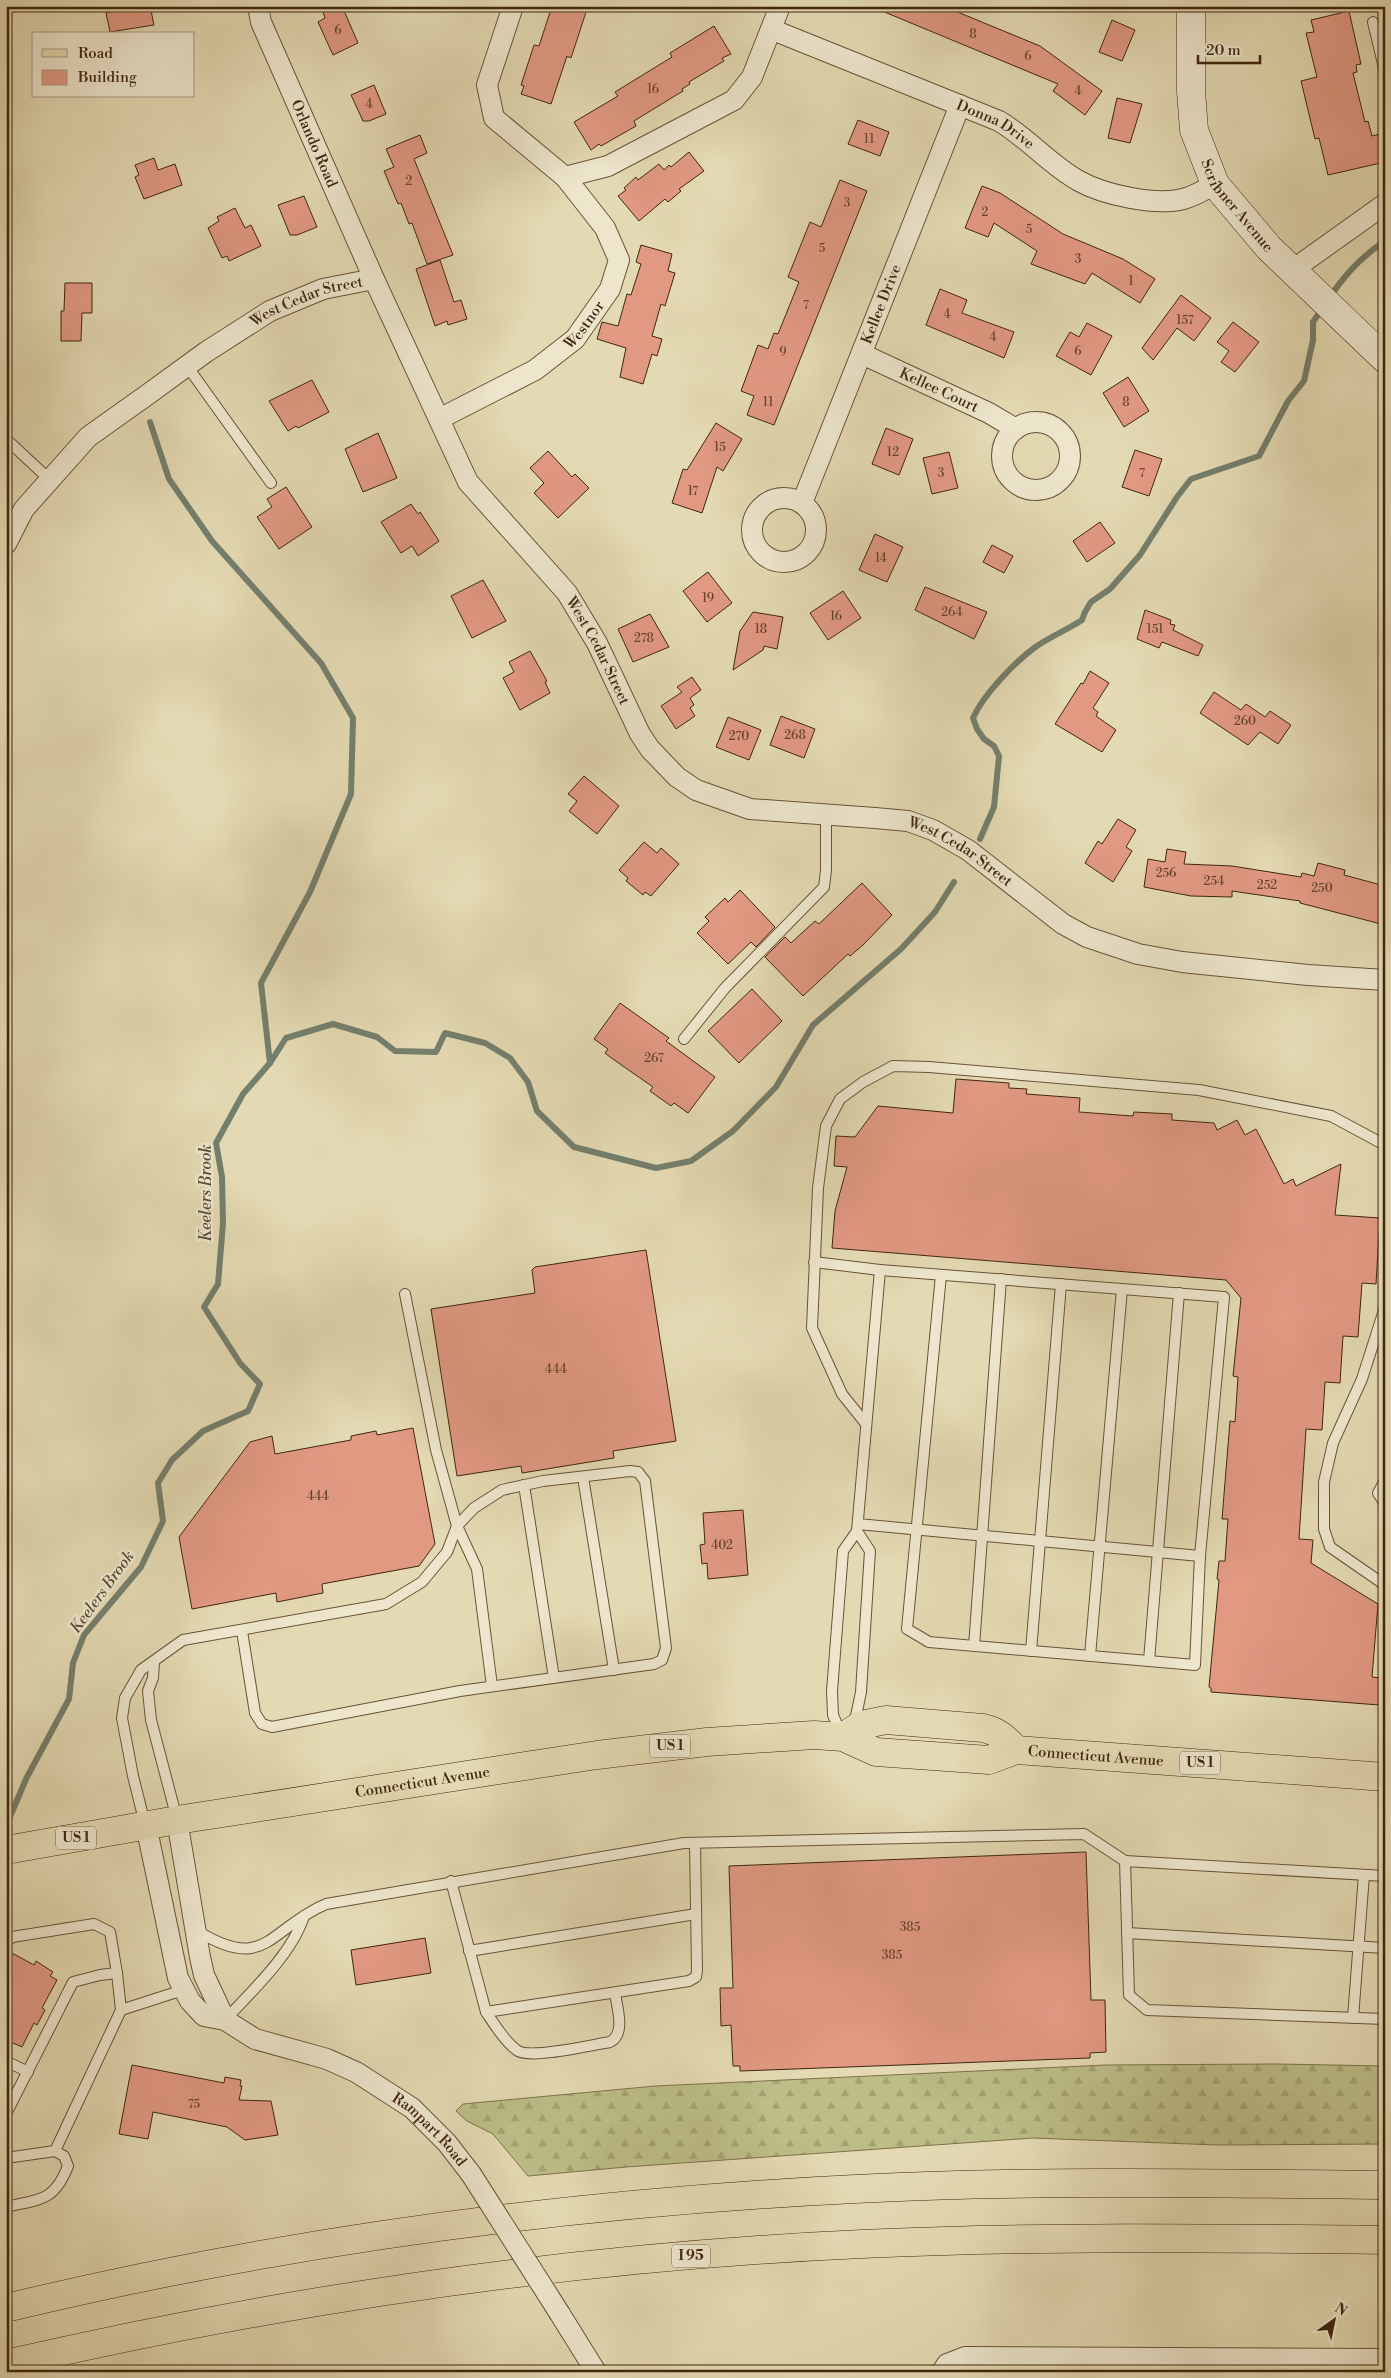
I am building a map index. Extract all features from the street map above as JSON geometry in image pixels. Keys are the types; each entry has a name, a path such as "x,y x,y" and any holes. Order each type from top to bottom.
{"main road":[{"name":"Connecticut Avenue","path":"6,1850 177,1820 597,1755 717,1741 814,1735 843,1737 861,1725 886,1720 993,1730 1003,1736 1016,1750 1385,1777"},
{"path":"6,2308 173,2272 323,2245 476,2223 637,2205 779,2193 997,2184 1385,2185"},
{"name":"I 95","path":"6,2364 178,2327 326,2301 478,2278 631,2261 782,2248 1011,2239 1385,2240"}],"street":[{"name":"Orlando Road","path":"258,6 261,22 374,279"},
{"name":"Westnor","path":"439,419 535,370 575,338 610,289 619,260 605,228 565,177 494,118 487,85 513,6"},
{"path":"565,177 608,166 734,100 752,77 780,6"},
{"name":"Scribner Avenue","path":"1192,6 1191,91 1194,130 1214,184 1247,225 1292,271 1385,359"},
{"name":"Donna Drive","path":"772,30 999,121 1028,140 1064,171 1096,189 1117,195 1166,201 1182,200 1195,196 1214,184"},
{"name":"Kellee Drive","path":"802,503 960,105"},
{"path":"1292,271 1385,204"},
{"name":"West Cedar Street","path":"6,544 24,509 88,438 187,366 270,311 323,289 374,279 468,482 549,571 582,616 597,642 640,734 660,761 677,777 696,790 750,809 908,822 933,830 968,850 1063,924 1088,938 1138,954 1182,962 1308,975 1385,980"},
{"name":"Kellee Court","path":"862,354 989,414 1016,429"},
{"path":"177,1820 204,1975 225,2020"},
{"name":"Rampart Road","path":"146,1825 178,1978 183,1990 204,2016 225,2020 255,2039 326,2059 356,2072 412,2108 447,2143 471,2174 596,2372"},
{"path":"942,2372 947,2364 965,2357 1319,2366 1385,2360"}],"lane":[{"path":"1372,22 1385,72"},
{"path":"187,366 271,483"},
{"path":"6,439 50,480"},
{"path":"684,1040 725,988 824,886 826,870 826,815"},
{"path":"866,1424 842,1394 812,1328 818,1188 826,1126 840,1099 863,1082 893,1066 1199,1090 1331,1116 1385,1145"},
{"path":"814,1262 880,1270 1224,1297 1200,1556 1194,1665 928,1642 908,1630 941,1275"},
{"path":"843,1737 833,1715 832,1691 843,1551 857,1527 880,1270"},
{"path":"974,1646 1000,1279"},
{"path":"1031,1651 1061,1284"},
{"path":"1090,1656 1122,1289"},
{"path":"1149,1661 1179,1293"},
{"path":"405,1294 436,1450 457,1526 477,1569 492,1686"},
{"path":"1385,1307 1362,1379 1333,1443 1324,1482 1324,1529 1330,1547 1385,1585"},
{"path":"146,1825 133,1776 122,1718 130,1688 141,1670 183,1640 386,1604 422,1582 447,1552 457,1526 474,1508 502,1490 524,1485 630,1471 638,1472 645,1481 666,1648 662,1660 654,1664 492,1686 272,1727 262,1724 255,1713 242,1631"},
{"path":"583,1477 614,1670"},
{"path":"1385,1480 1378,1492 1385,1504"},
{"path":"524,1485 554,1678"},
{"path":"857,1527 917,1529 1200,1556"},
{"path":"843,1737 856,1716 860,1692 870,1551 857,1527"},
{"path":"154,1662 153,1678 148,1691 151,1720 177,1820"},
{"path":"195,1929 213,1940 230,1947 255,1948 268,1943 288,1925 326,1904 451,1881 695,1843 1084,1834 1125,1861 1385,1876"},
{"path":"486,2012 689,1981 696,1977 695,1843"},
{"path":"1125,1861 1129,1995 1147,2010 1385,2019"},
{"path":"1353,2018 1364,1875"},
{"path":"451,1881 486,2012 501,2034 517,2050 530,2055 610,2042 616,2039 619,2033 615,1993"},
{"path":"469,1951 696,1914"},
{"path":"225,2020 256,1987 298,1934 304,1916"},
{"path":"6,1943 12,1937 94,1924 110,1932 121,2010 55,2151"},
{"path":"1127,1933 1385,1948"},
{"path":"6,2114 73,1982 100,1975 117,1974"},
{"path":"121,2010 183,1990"},
{"path":"6,2061 28,2072"},
{"path":"6,2158 55,2151 64,2156 68,2166 53,2193 45,2198 6,2207"}],"green space":[{"path":"1277,2064 1385,2066 1385,2144 1217,2145 1033,2138 626,2167 528,2176 493,2134 467,2121 456,2111 463,2104 655,2086 1106,2065"}],"building":[{"path":"114,6 150,6 154,25 110,32 106,13 115,11"},
{"path":"335,6 342,6 358,43 333,55 318,22 325,18 323,12"},
{"path":"552,6 588,6 571,58 567,56 551,104 521,94 524,86 521,85 534,45 539,46"},
{"path":"870,6 943,6 1040,46 1102,91 1085,115 1053,91 1058,84"},
{"path":"1349,11 1361,64 1356,65 1357,72 1353,73 1365,122 1368,121 1372,136 1380,134 1385,162 1328,175 1319,138 1315,139 1301,81 1317,77 1306,33 1314,32 1311,20"},
{"path":"1112,20 1135,30 1122,61 1099,52"},
{"path":"714,26 731,54 722,58 724,61 689,82 690,84 682,89 683,91 634,121 636,126 601,146 599,144 591,150 574,122 618,96 615,92 672,57 670,53"},
{"path":"374,85 386,114 369,121 363,121 351,95"},
{"path":"1117,98 1142,104 1130,143 1108,138"},
{"path":"858,120 889,132 880,156 848,144"},
{"path":"420,135 427,153 414,159 453,255 427,264 412,223 409,224 401,203 398,204 384,171 394,167 386,149"},
{"path":"689,152 704,171 679,189 681,191 668,202 665,199 639,221 618,196 626,190 624,188 636,177 638,180 659,164 664,170 669,165 671,167"},
{"path":"154,158 158,170 175,164 182,185 144,199 135,177 139,175 135,165"},
{"path":"840,180 867,191 774,425 747,415 754,396 741,391 758,345 768,349 774,333 778,334 799,282 788,277 810,222 821,227"},
{"path":"982,186 1000,193 1063,234 1123,259 1155,279 1140,303 1092,273 1085,284 1031,264 1037,251 994,223 988,237 965,228"},
{"path":"304,196 317,227 297,235 290,235 278,205"},
{"path":"235,208 245,228 251,225 261,246 229,261 227,256 222,258 208,228 219,221 217,217"},
{"path":"641,245 672,254 668,271 675,273 665,306 661,304 652,336 662,339 657,356 652,354 643,384 620,377 626,348 597,339 602,322 618,326 627,294 631,295 641,264 636,262"},
{"path":"440,260 454,302 461,300 467,319 448,325 447,321 435,326 416,269"},
{"path":"65,283 92,283 92,313 82,313 81,341 61,341 61,311 64,311"},
{"path":"940,289 967,300 962,313 1014,332 1004,358 926,325"},
{"path":"1181,295 1211,318 1194,341 1177,328 1153,360 1142,348"},
{"path":"1233,322 1259,342 1235,372 1221,362 1229,351 1217,342"},
{"path":"1087,323 1112,336 1091,375 1056,356 1070,332 1079,337"},
{"path":"1128,377 1149,411 1124,427 1103,393"},
{"path":"312,380 329,412 288,431 269,401"},
{"path":"716,423 742,439 723,471 717,467 702,513 672,503 683,469 687,470"},
{"path":"886,428 913,439 899,475 872,464"},
{"path":"378,433 397,478 363,492 345,449"},
{"path":"1135,450 1162,459 1149,496 1122,487"},
{"path":"548,451 572,477 575,474 589,488 558,518 534,493 544,483 530,468"},
{"path":"949,452 958,488 932,494 923,458"},
{"path":"286,487 312,527 279,549 257,517 272,507 267,499"},
{"path":"411,504 418,514 420,512 439,541 418,556 412,546 401,553 381,522"},
{"path":"1100,522 1115,543 1087,562 1073,541"},
{"path":"875,534 903,547 887,582 859,570"},
{"path":"992,545 1013,556 1004,573 983,562"},
{"path":"708,572 732,603 707,622 683,591"},
{"path":"483,580 506,621 472,638 451,596"},
{"path":"925,587 987,612 974,639 915,610"},
{"path":"843,591 861,618 828,640 810,613"},
{"path":"1145,610 1171,620 1170,624 1175,625 1173,630 1203,645 1198,656 1162,642 1159,648 1137,639"},
{"path":"753,612 783,617 777,649 764,646 763,650 733,670 740,631"},
{"path":"650,614 669,647 633,662 618,629"},
{"path":"530,651 547,681 545,682 550,693 520,710 503,678 514,672 509,662"},
{"path":"1090,671 1109,683 1093,708 1098,712 1096,716 1116,730 1102,752 1055,724"},
{"path":"692,677 701,690 690,698 694,705 690,708 695,716 676,729 661,706 682,692 677,687"},
{"path":"1214,692 1241,710 1246,704 1265,717 1270,711 1291,725 1278,744 1260,732 1248,745 1200,713"},
{"path":"781,716 815,729 804,758 770,745"},
{"path":"728,717 761,730 749,760 716,747"},
{"path":"584,776 619,806 597,834 569,811 577,801 568,794"},
{"path":"1118,819 1136,830 1126,847 1132,851 1113,882 1085,863 1098,841 1102,844"},
{"path":"644,842 657,853 661,848 679,864 651,896 645,892 643,895 626,881 628,878 619,870"},
{"path":"1167,849 1186,852 1184,864 1232,866 1301,877 1302,873 1314,876 1318,863 1345,870 1344,875 1385,886 1385,925 1300,903 1300,901 1232,891 1232,897 1191,896 1144,887 1148,859 1165,862"},
{"path":"862,883 892,915 863,945 850,956 848,954 803,996 765,957 785,937 791,943 815,921 819,924"},
{"path":"740,890 775,927 756,947 751,942 728,964 697,933 709,921 705,917 725,898 728,902"},
{"path":"752,989 782,1021 739,1063 708,1031"},
{"path":"620,1003 669,1038 666,1041 715,1077 688,1113 674,1103 671,1106 650,1091 653,1087 605,1053 608,1049 594,1039"},
{"path":"956,1079 1009,1083 1009,1088 1027,1089 1026,1094 1080,1098 1079,1112 1133,1116 1134,1112 1172,1114 1172,1120 1214,1123 1217,1130 1237,1120 1245,1135 1256,1129 1284,1184 1293,1179 1296,1186 1341,1164 1335,1215 1380,1218 1376,1284 1362,1283 1358,1337 1343,1336 1340,1383 1325,1382 1322,1430 1306,1429 1299,1539 1313,1540 1311,1563 1378,1604 1372,1677 1381,1678 1379,1705 1211,1692 1209,1687 1219,1580 1217,1579 1219,1561 1225,1561 1228,1519 1222,1519 1230,1421 1235,1422 1238,1377 1233,1376 1241,1298 1226,1280 832,1248 835,1211 847,1167 834,1166 836,1136 855,1137 878,1106 953,1113"},
{"path":"646,1250 676,1441 613,1451 614,1458 522,1473 521,1466 457,1476 431,1309 535,1293 532,1270 535,1267"},
{"path":"413,1428 435,1544 419,1566 322,1584 323,1593 277,1602 276,1593 192,1609 179,1537 250,1442 272,1436 275,1454 351,1440 351,1436 376,1431 377,1435"},
{"path":"743,1510 748,1575 708,1579 707,1563 702,1564 700,1545 705,1544 703,1513"},
{"path":"1086,1852 1091,2000 1105,2000 1106,2052 1090,2053 1090,2058 740,2071 740,2066 733,2066 731,2025 721,2026 720,1988 733,1988 729,1866"},
{"path":"425,1938 431,1973 356,1985 351,1950"},
{"path":"12,1953 34,1965 36,1961 53,1972 50,1976 57,1980 42,2008 45,2010 37,2025 34,2023 22,2047 6,2040 6,1964"},
{"path":"132,2065 224,2083 225,2077 241,2080 240,2086 242,2086 239,2100 271,2101 278,2135 245,2140 227,2127 153,2112 148,2139 119,2134"}],"waterway":[{"path":"1330,297 1354,266 1385,241"},
{"path":"980,839 994,807 999,756 994,746 984,739 977,729 973,718 984,699 1026,654 1082,620 1091,602 1110,589 1140,555 1177,497 1191,479 1259,456 1288,401 1304,381 1313,340 1313,322 1322,309"},
{"path":"150,422 169,479 212,541 321,663 353,718 351,794 310,892 261,983 270,1063"},
{"name":"Keelers Brook","path":"7,1824 26,1779 69,1699 73,1663 84,1635 141,1567 163,1521 158,1483 172,1460 203,1431 248,1411 260,1384 240,1363 204,1307 218,1284 223,1223 222,1177 216,1143 243,1094 270,1063 286,1038 333,1024 377,1037 395,1051 436,1052 445,1033 485,1043 510,1058 528,1082 537,1111 574,1147 656,1168 691,1161 733,1131 776,1087 813,1025 901,949 935,912 954,882"}]}
